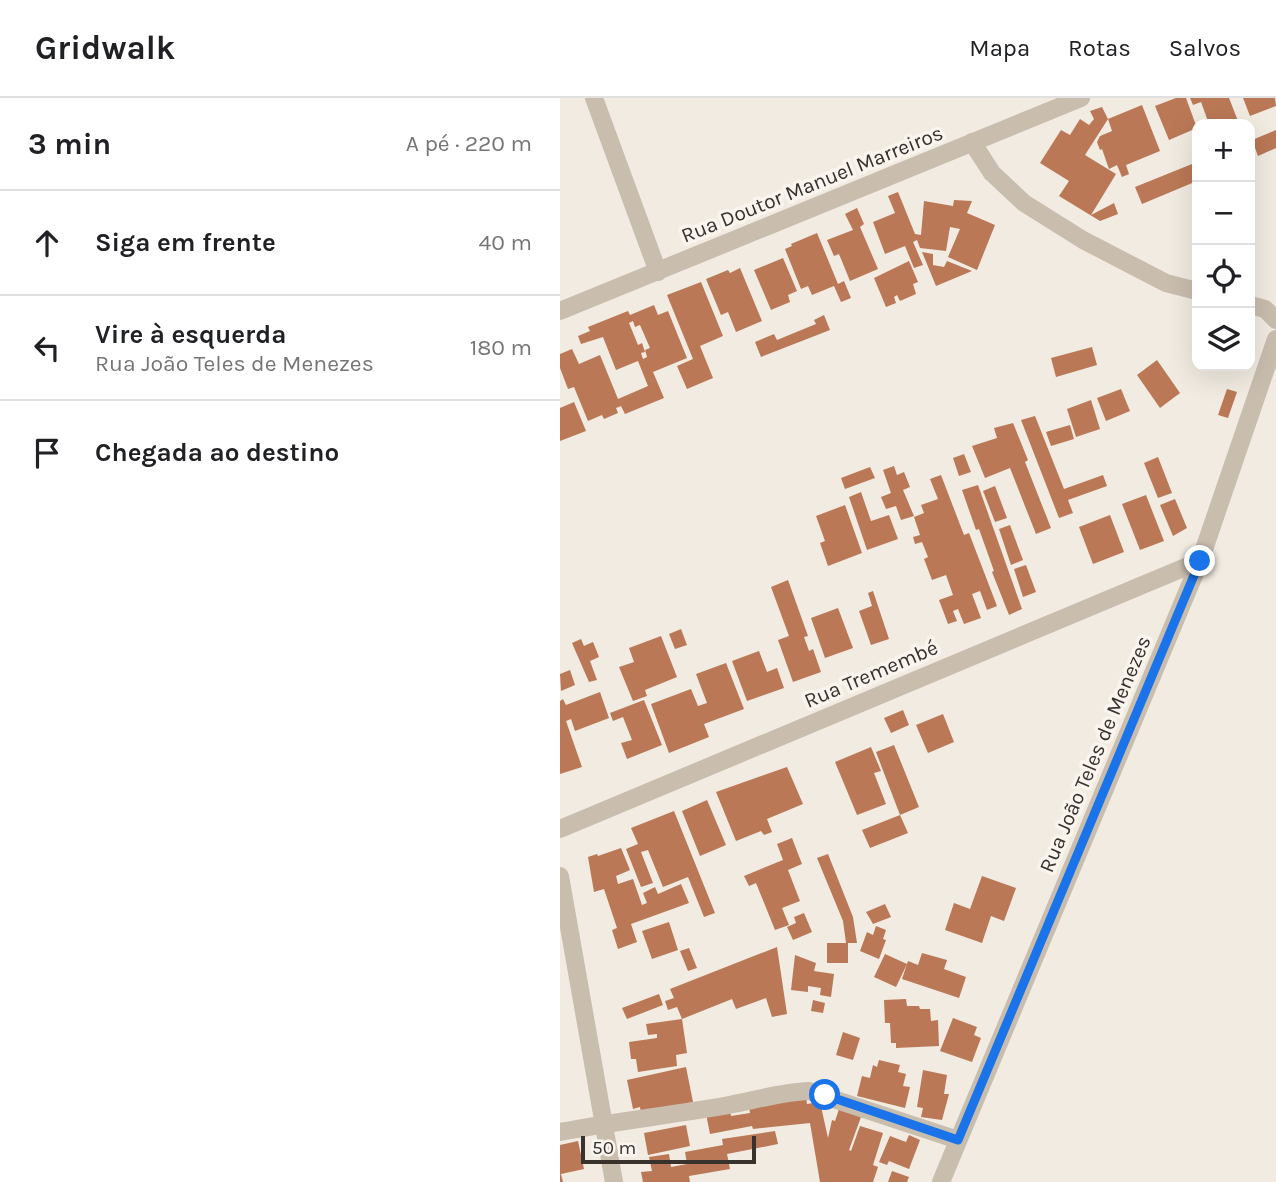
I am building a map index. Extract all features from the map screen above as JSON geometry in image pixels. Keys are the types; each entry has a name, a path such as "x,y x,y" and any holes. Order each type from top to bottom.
{"street":[{"path":"594,98 658,272"},
{"name":"Rua Doutor Manuel Marreiros","path":"560,311 1081,98"},
{"path":"972,142 992,173 1024,204 1083,240 1154,277 1192,290"},
{"name":"Rua João Teles de Menezes","path":"942,1182 1200,561 1276,339"},
{"name":"Rua Tremembé","path":"560,829 1200,561"},
{"path":"560,876 614,1182"},
{"path":"560,1132 732,1105 793,1091 808,1091 958,1140"}],"building":[{"path":"1176,98 1186,98 1194,119 1192,130 1169,140 1155,106"},
{"path":"1190,98 1229,98 1237,119 1207,119 1201,102 1193,105"},
{"path":"1243,98 1275,98 1276,106 1250,116"},
{"path":"1142,105 1160,151 1126,165 1129,174 1122,177 1117,165 1109,169 1097,142 1100,136 1112,131 1108,119"},
{"path":"1102,107 1108,119 1085,155 1116,174 1091,215 1114,203 1118,214 1100,221 1059,196 1069,181 1040,163 1061,130 1070,135 1080,119 1089,125 1094,119 1090,111"},
{"path":"1276,130 1276,148 1258,156 1255,139"},
{"path":"1192,164 1192,183 1142,204 1135,187"},
{"path":"898,192 915,234 921,235 924,201 953,206 954,200 972,201 967,213 995,225 977,270 948,257 960,229 950,227 946,251 920,248 917,240 913,242 923,265 914,268 905,246 885,254 873,222 895,213 888,196"},
{"path":"857,208 864,224 860,227 878,269 850,281 839,254 834,256 827,240 853,230 845,214"},
{"path":"817,233 838,284 844,281 851,298 841,302 834,286 812,295 808,286 801,289 785,249"},
{"path":"922,252 933,254 933,265 944,267 947,261 972,271 936,286"},
{"path":"783,258 797,291 788,295 790,302 771,310 754,270"},
{"path":"909,261 918,282 913,284 916,294 900,301 897,295 894,297 896,303 886,307 874,278"},
{"path":"740,268 762,321 736,332 728,312 721,315 706,279"},
{"path":"701,282 723,336 700,346 713,378 687,389 677,366 693,359 667,295"},
{"path":"654,305 658,315 668,311 687,358 653,372 664,398 625,414 621,406 616,408 618,413 604,419 602,415 588,421 574,387 568,389 560,368 560,354 572,349 579,364 600,355 618,399 648,386 638,361 616,370 603,337 581,344 578,336 590,331 588,327 628,311 630,315","holes":["633,321 635,327 640,325 650,348 645,350 647,357 643,359 641,353 645,352 642,343 638,345 629,323"]},
{"path":"824,315 830,330 761,357 755,342 774,334 777,340 816,324 814,320"},
{"path":"1092,347 1097,365 1056,377 1051,358"},
{"path":"1157,360 1180,393 1160,408 1137,375"},
{"path":"1121,389 1130,411 1106,421 1097,398"},
{"path":"1227,389 1237,392 1228,418 1218,415"},
{"path":"1091,400 1100,429 1076,437 1067,409"},
{"path":"574,402 586,431 560,441 560,408"},
{"path":"1035,416 1064,489 1103,475 1107,486 1068,500 1073,513 1059,518 1021,420"},
{"path":"1013,423 1051,528 1036,534 1010,468 985,478 972,446 997,438 994,428"},
{"path":"1070,425 1074,439 1051,446 1046,432"},
{"path":"964,454 971,472 959,476 953,458"},
{"path":"1158,457 1172,493 1158,498 1144,463"},
{"path":"894,466 897,475 904,472 910,487 903,490 914,516 901,520 896,506 886,509 881,497 891,493 883,470"},
{"path":"870,467 875,478 845,489 841,478"},
{"path":"941,475 964,535 969,533 997,606 987,610 980,591 972,594 981,618 964,624 958,609 953,611 957,621 948,624 939,600 953,595 946,575 932,580 924,559 928,557 922,542 915,544 913,537 920,535 914,517 924,513 921,505 938,499 930,479"},
{"path":"978,485 1022,609 1009,615 979,529 976,530 962,490"},
{"path":"995,486 1007,518 995,522 983,491"},
{"path":"861,492 871,521 889,515 898,539 867,550 849,497"},
{"path":"1146,495 1164,541 1140,550 1122,504"},
{"path":"1175,499 1187,528 1173,536 1160,505"},
{"path":"845,505 862,553 828,566 820,543 825,541 816,516"},
{"path":"1110,515 1124,552 1093,564 1079,527"},
{"path":"1010,525 1023,560 1011,565 999,529"},
{"path":"1026,565 1036,592 1023,597 1014,569"},
{"path":"788,580 808,636 804,637 809,651 813,649 821,672 793,682 778,640 789,636 771,587"},
{"path":"873,591 889,639 871,645 859,611 872,606 868,593"},
{"path":"838,608 853,648 825,658 811,618"},
{"path":"681,629 687,645 675,649 669,634"},
{"path":"661,636 677,677 645,690 647,696 633,701 619,667 634,662 629,648"},
{"path":"581,639 584,646 593,642 599,657 590,661 597,680 589,682 572,643"},
{"path":"759,651 767,672 777,668 784,688 747,701 732,661"},
{"path":"726,663 744,709 704,724 709,737 669,753 651,704 691,689 698,706 707,703 696,674"},
{"path":"570,670 575,685 561,691 560,674"},
{"path":"600,692 609,718 575,731 571,719 566,721 582,767 560,774 560,701 563,699 566,705"},
{"path":"644,700 662,745 627,759 621,743 632,740 623,717 613,721 610,713"},
{"path":"903,710 909,725 891,733 884,718"},
{"path":"943,714 954,742 928,753 916,725"},
{"path":"894,745 919,807 900,815 876,752"},
{"path":"871,747 881,771 874,773 886,804 857,815 835,762"},
{"path":"787,767 803,804 767,819 772,832 764,835 761,831 736,841 716,792"},
{"path":"707,800 726,845 700,856 682,811"},
{"path":"674,811 715,913 704,917 688,877 663,887 648,850 641,852 653,883 641,887 626,849 638,844 631,828"},
{"path":"900,815 908,833 870,848 862,830"},
{"path":"792,838 802,864 788,870 800,901 782,908 789,925 775,930 756,883 749,886 744,876 783,860 777,844"},
{"path":"621,848 630,870 616,876 618,884 633,879 642,905 647,903 643,893 655,887 658,894 681,884 689,903 631,924 637,942 618,949 612,930 617,928 604,889 594,892 588,857"},
{"path":"828,854 853,917 857,943 846,943 843,921 817,858"},
{"path":"982,876 1016,888 1004,921 991,916 982,943 945,930 954,903 970,909"},
{"path":"885,904 891,917 873,924 866,912"},
{"path":"804,913 812,932 793,940 787,927 796,923 794,917"},
{"path":"669,922 678,950 652,959 642,931"},
{"path":"876,926 886,930 883,939 886,940 879,959 860,951 867,932 873,935"},
{"path":"827,943 848,943 848,963 827,963"},
{"path":"777,947 787,1014 772,1017 766,998 736,1009 732,999 682,1019 677,1007 668,1010 665,1001 674,998 670,989"},
{"path":"689,948 697,968 688,971 680,951"},
{"path":"922,953 947,960 944,969 966,977 959,998 902,979 908,961 918,965"},
{"path":"885,954 907,964 896,987 874,977"},
{"path":"795,955 816,963 814,971 834,974 831,997 820,995 821,988 808,986 808,992 791,990"},
{"path":"659,994 663,1005 627,1019 622,1008"},
{"path":"906,999 907,1006 930,1009 931,1021 938,1020 939,1046 896,1048 896,1043 891,1043 890,1023 885,1023 884,1000"},
{"path":"813,1000 825,1003 823,1013 811,1011"},
{"path":"953,1018 977,1027 974,1035 981,1038 972,1062 940,1051"},
{"path":"682,1019 687,1053 676,1055 677,1066 638,1072 636,1059 631,1059 629,1042 657,1038 657,1034 648,1035 646,1024"},
{"path":"843,1032 860,1038 853,1060 836,1055"},
{"path":"879,1060 900,1065 898,1072 906,1074 903,1086 910,1087 905,1108 857,1096 862,1076 870,1078 873,1065 877,1067"},
{"path":"686,1067 693,1102 641,1113 640,1107 633,1109 627,1080"},
{"path":"923,1070 947,1075 944,1094 949,1094 942,1120 921,1117 923,1108 917,1107"},
{"path":"806,1097 807,1104 820,1102 828,1138 832,1120 835,1121 839,1109 861,1117 849,1150 851,1151 860,1126 883,1133 873,1165 878,1167 873,1182 820,1182 810,1123 753,1129 752,1126 710,1134 706,1114 730,1110 731,1116 750,1113 749,1107"},
{"path":"686,1125 690,1146 648,1155 644,1133"},
{"path":"775,1131 778,1144 727,1154 730,1169 689,1176 690,1182 643,1182 641,1172 652,1171 649,1157 669,1154 671,1167 687,1164 685,1152 723,1145 722,1139"},
{"path":"909,1135 920,1140 909,1169 889,1161 887,1165 879,1162 890,1136 906,1142"},
{"path":"578,1141 584,1169 561,1174 563,1182 560,1182 560,1145"},
{"path":"892,1171 909,1177 907,1182 888,1182"}],"route":[{"path":"825,1095 958,1140 1200,561"}]}
